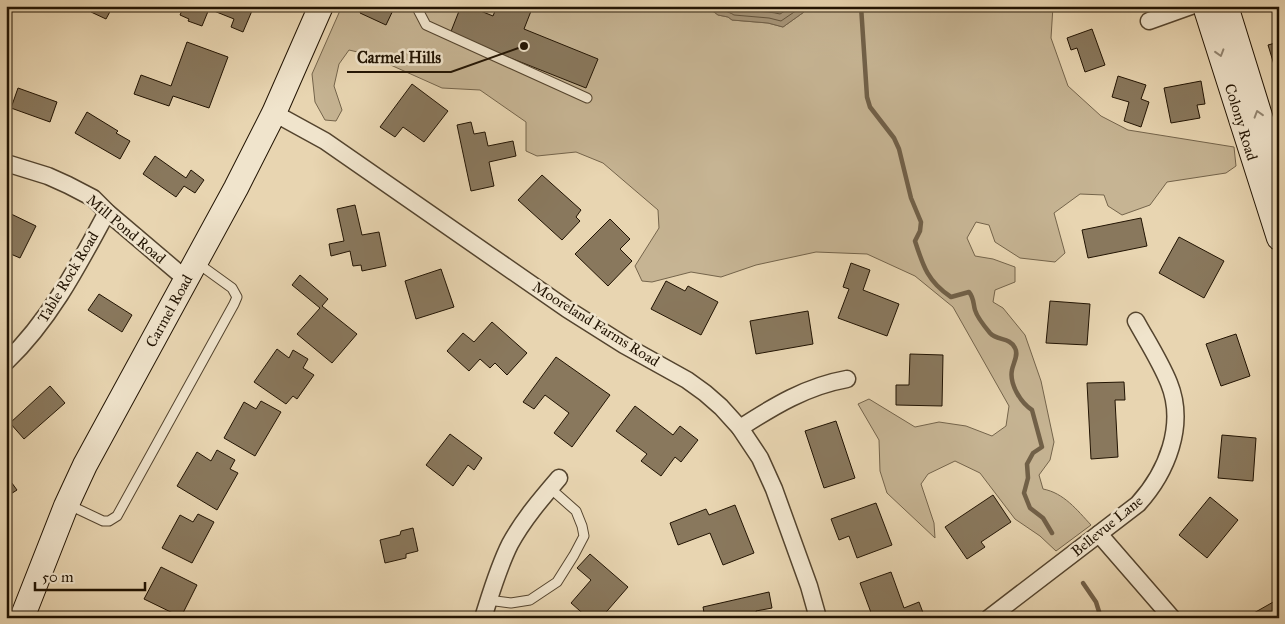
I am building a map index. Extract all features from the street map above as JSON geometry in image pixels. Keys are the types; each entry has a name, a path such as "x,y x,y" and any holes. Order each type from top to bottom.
{"main road":[{"name":"Carmel Road","path":"22,618 67,504 116,406 191,271 274,114 320,6"},
{"name":"Colony Road","path":"1205,6 1279,238"},
{"name":"Colony Road","path":"1226,6 1279,177"}],"street":[{"path":"1149,21 1191,6"},
{"name":"Mooreland Farms Road","path":"274,114 340,151 567,309 624,345 687,380 722,407 740,428 760,458 774,489 809,586 818,618"},
{"name":"Mill Pond Road","path":"6,162 48,176 92,198 107,212 191,271"},
{"name":"Table Rock Road","path":"6,362 35,331 60,296 107,212"},
{"name":"Bellevue Lane","path":"989,618 1138,504 1151,490 1167,461 1173,439 1175,422 1174,403 1169,384 1136,321"},
{"path":"740,428 786,399 807,390 848,379"},
{"path":"483,618 496,577 510,544 530,513 554,483"},
{"path":"1100,534 1172,618"}],"lane":[{"path":"416,6 426,25 587,98"},
{"path":"67,504 103,521 109,521 117,516 234,304 237,297 236,292 232,288 191,271"},
{"path":"488,600 511,603 530,600 557,582 574,555 584,536 582,526 576,511 554,483"}],"shaded area":[{"path":"342,6 706,6 718,15 732,20 768,23 783,27 810,6 1053,6 1051,38 1068,86 1101,116 1128,130 1234,147 1236,166 1226,173 1167,182 1150,205 1122,215 1108,206 1104,195 1080,194 1054,213 1065,253 1055,262 1020,258 995,242 989,225 976,222 967,238 975,256 993,259 1015,267 1015,282 995,290 993,302 1003,308 1025,335 1041,381 1054,442 1050,460 1039,475 1043,489 1064,498 1091,525 1056,551 1040,536 1015,519 980,473 955,461 928,474 921,484 934,523 935,538 887,493 880,471 879,440 858,404 869,399 915,427 939,422 966,426 992,436 1006,426 1009,406 953,307 915,276 867,254 816,252 756,265 721,277 691,272 652,282 642,281 635,266 659,228 658,210 603,163 576,152 537,156 526,151 526,122 480,90 442,88 366,54 349,50 339,64 334,86 342,110 336,121 325,120 315,102 312,74"}],"water":[{"path":"706,6 810,6 783,27 768,23 732,20 718,15"}],"building":[{"path":"94,6 113,6 106,19 91,12"},
{"path":"184,6 254,6 243,32 231,27 234,19 209,9 202,26 188,21 189,19 180,15"},
{"path":"363,6 395,6 386,25 360,13"},
{"path":"461,6 468,6 493,16 497,6 533,6 524,29 598,59 586,88 450,34"},
{"path":"1092,29 1105,65 1085,72 1077,48 1071,50 1067,38"},
{"path":"187,42 228,57 209,108 173,96 169,106 134,94 141,75 171,86"},
{"path":"1279,42 1279,81 1268,45"},
{"path":"1118,76 1146,85 1141,99 1149,102 1141,127 1124,121 1129,102 1112,97"},
{"path":"1201,81 1205,104 1197,105 1200,118 1171,123 1164,88"},
{"path":"412,84 448,111 424,142 403,127 395,137 380,127"},
{"path":"18,88 57,102 50,122 11,108"},
{"path":"87,112 118,131 116,133 130,141 120,159 75,133"},
{"path":"471,122 474,134 485,132 488,146 513,141 516,156 489,162 494,186 471,191 457,125"},
{"path":"155,156 186,178 191,170 204,180 195,193 184,186 176,197 143,174"},
{"path":"542,175 581,210 576,217 580,221 562,240 518,200"},
{"path":"355,205 362,235 379,232 386,266 362,271 361,265 353,266 350,251 331,256 329,244 344,241 337,209"},
{"path":"7,212 36,226 20,258 6,252"},
{"path":"1141,218 1147,246 1088,258 1082,230"},
{"path":"610,219 630,239 620,249 632,261 608,286 575,254"},
{"path":"1179,237 1224,261 1204,298 1159,273"},
{"path":"851,263 870,270 863,290 899,304 887,336 838,318 849,289 843,287"},
{"path":"441,269 454,307 416,319 405,281"},
{"path":"300,275 328,299 322,306 357,334 332,363 297,334 320,308 292,285"},
{"path":"666,281 685,291 688,286 718,302 701,335 651,309"},
{"path":"99,294 132,315 122,332 88,310"},
{"path":"1050,301 1090,304 1087,345 1046,343"},
{"path":"808,311 813,344 756,354 750,321"},
{"path":"492,322 527,353 507,375 495,363 490,368 480,359 469,371 447,351 463,333 474,342"},
{"path":"1236,334 1250,376 1221,386 1206,344"},
{"path":"277,349 289,358 293,350 308,359 303,368 314,375 297,399 293,396 286,404 254,382"},
{"path":"910,354 943,355 942,406 896,405 896,385 909,385"},
{"path":"556,357 610,395 572,447 554,433 569,413 545,395 534,409 523,402"},
{"path":"1124,382 1125,400 1115,400 1118,457 1091,459 1087,383"},
{"path":"50,386 65,403 24,439 10,423"},
{"path":"261,401 281,412 255,456 224,438 244,402 256,409"},
{"path":"635,406 673,435 680,426 698,440 681,462 675,457 661,476 641,461 647,454 616,431"},
{"path":"836,421 855,478 824,488 805,431"},
{"path":"450,434 482,458 474,470 468,465 453,486 426,465"},
{"path":"1222,435 1256,438 1253,481 1218,478"},
{"path":"217,450 235,460 230,469 238,473 217,510 177,486 197,452 211,461"},
{"path":"6,475 17,490 6,497"},
{"path":"993,495 1011,522 981,542 985,547 967,559 945,527"},
{"path":"1210,497 1238,520 1207,558 1179,535"},
{"path":"876,503 892,545 857,558 849,536 839,540 831,519"},
{"path":"735,505 754,553 723,565 710,533 678,545 670,523 706,509 709,515"},
{"path":"198,514 214,522 192,563 162,548 180,515 193,522"},
{"path":"413,528 418,551 406,554 406,558 385,563 380,540 400,535 401,531"},
{"path":"590,554 628,587 601,618 588,618 571,603 591,580 577,568"},
{"path":"161,567 197,585 181,617 144,599"},
{"path":"891,572 904,608 919,602 925,618 873,618 860,583"},
{"path":"769,592 772,608 756,611 757,618 705,618 703,607"},
{"path":"1275,601 1279,609 1279,618 1245,618"}],"waterway":[{"path":"861,6 867,97 870,107 894,138 899,149 911,198 921,222 920,231 915,241 921,258 927,273 951,297 969,292 973,298 976,313 988,331 996,337 1010,342 1015,348 1012,381 1020,398 1032,410 1042,447 1033,453 1027,464 1028,478 1024,493 1030,508 1043,518 1052,533"},
{"path":"1083,583 1096,602 1101,618"}],"place":[{"name":"Carmel Hills","path":"524,46"}]}
